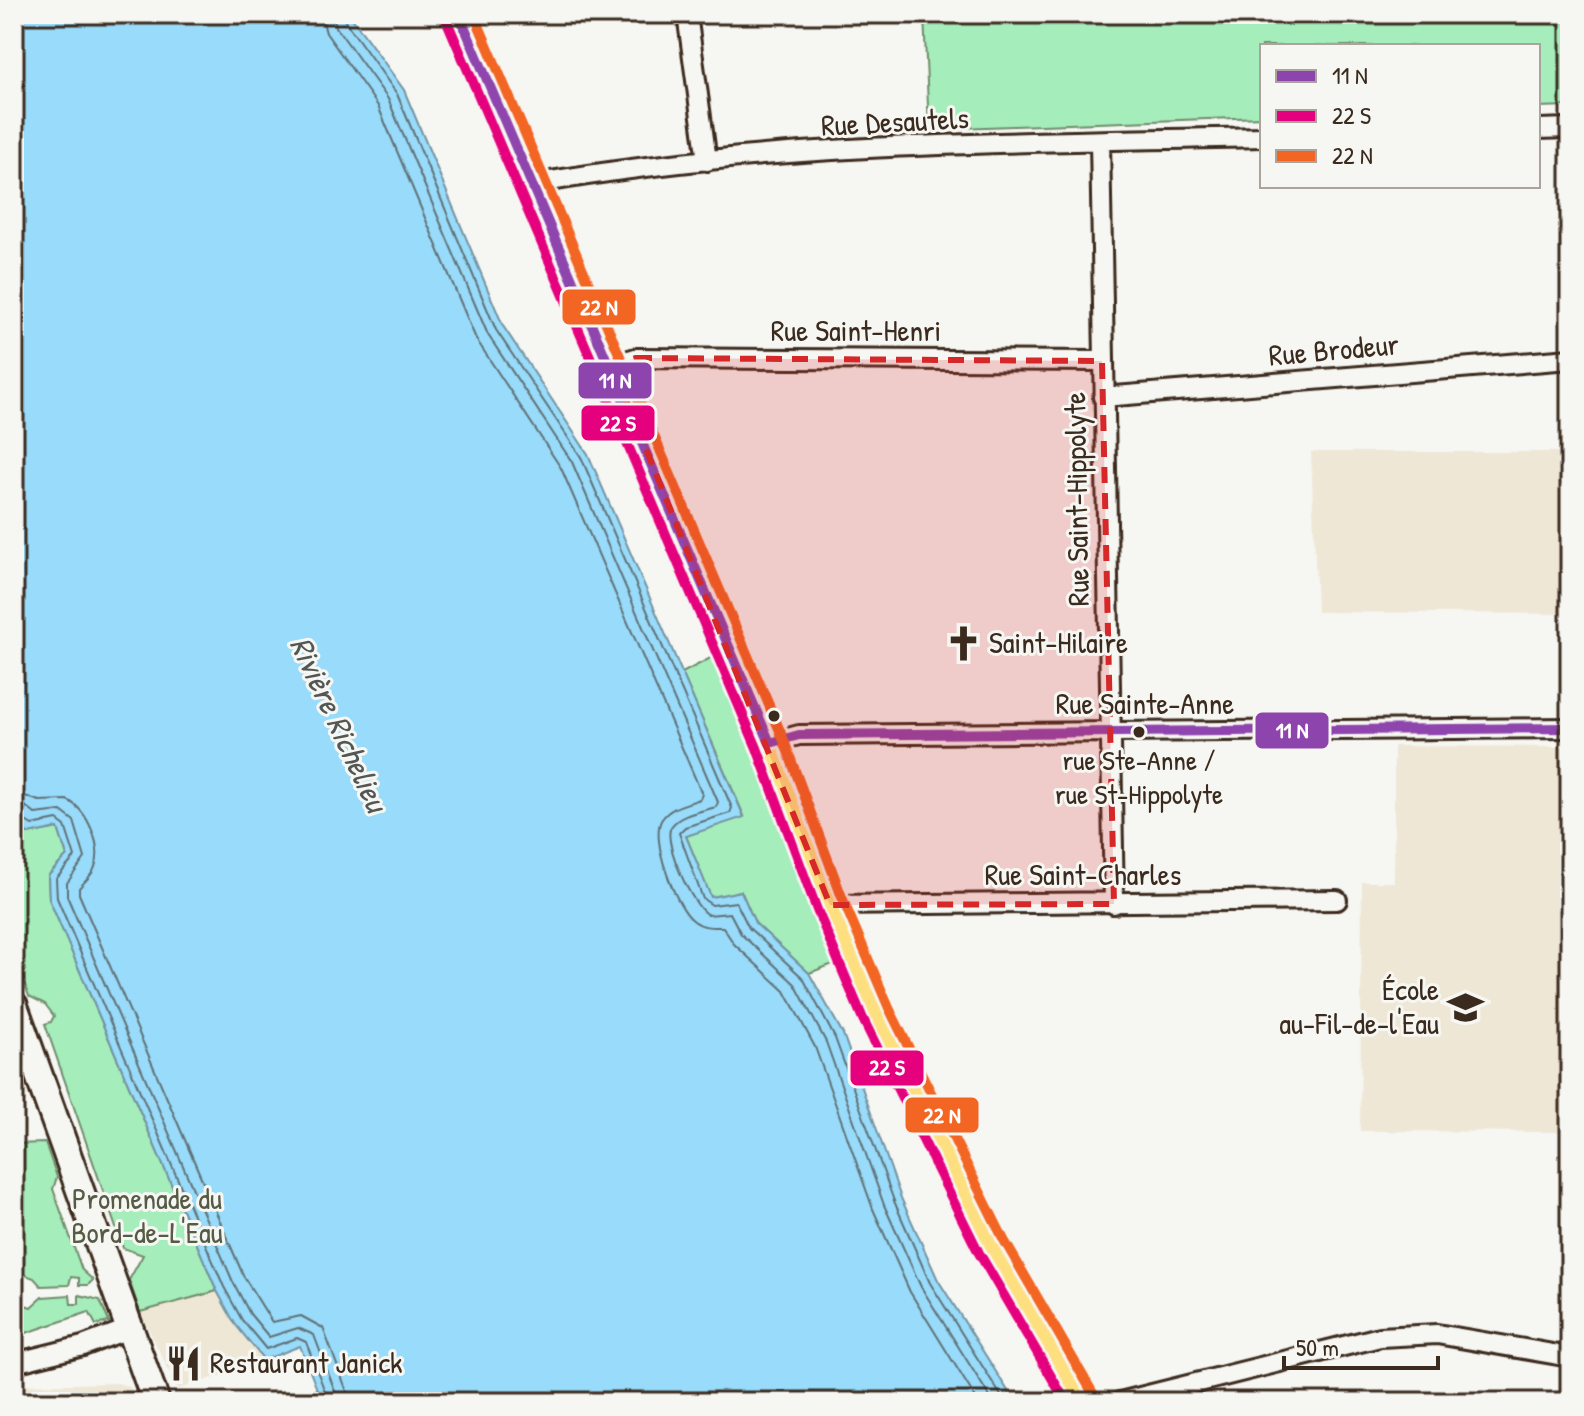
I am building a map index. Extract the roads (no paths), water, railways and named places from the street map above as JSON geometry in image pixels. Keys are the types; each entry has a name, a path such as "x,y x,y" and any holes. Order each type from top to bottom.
{"main road":[{"path":"459,14 612,365 770,743 830,905 876,1014 1016,1292 1082,1402"},
{"path":"14,1006 156,1402"}],"street":[{"path":"687,14 707,161"},
{"path":"1540,129 1570,128"},
{"name":"Rue Desautels","path":"533,184 602,172 707,161 908,148 1260,137"},
{"name":"Rue Saint-Hippolyte","path":"1100,141 1114,904"},
{"name":"Rue Saint-Henri","path":"612,365 636,358 1102,361"},
{"name":"Rue Brodeur","path":"1103,397 1570,359"},
{"name":"Rue Sainte-Anne","path":"770,743 799,735 1570,728"},
{"name":"Rue Saint-Charles","path":"830,905 1337,900"},
{"path":"14,1363 83,1346 128,1329"},
{"path":"1120,1402 1380,1337 1437,1334 1570,1357"}],"water":[{"name":"Rivière Richelieu","path":"14,14 349,14 404,90 503,326 588,454 744,817 686,836 711,897 741,891 755,923 809,973 843,1034 901,1198 938,1280 1015,1402 322,1402 300,1346 264,1360 235,1324 217,1291 49,899 48,876 67,856 58,828 28,834 14,818"}],"place":[{"name":"Saint-Hilaire","path":"963,643"},
{"name":"rue Ste-Anne / rue St-Hippolyte","path":"1139,732"},
{"name":"École au-Fil-de-l'Eau","path":"1465,1007"},
{"name":"Restaurant Janick","path":"184,1363"}],"park label":[{"name":"Promenade du Bord-de-L'Eau","path":"147,1216"}]}
